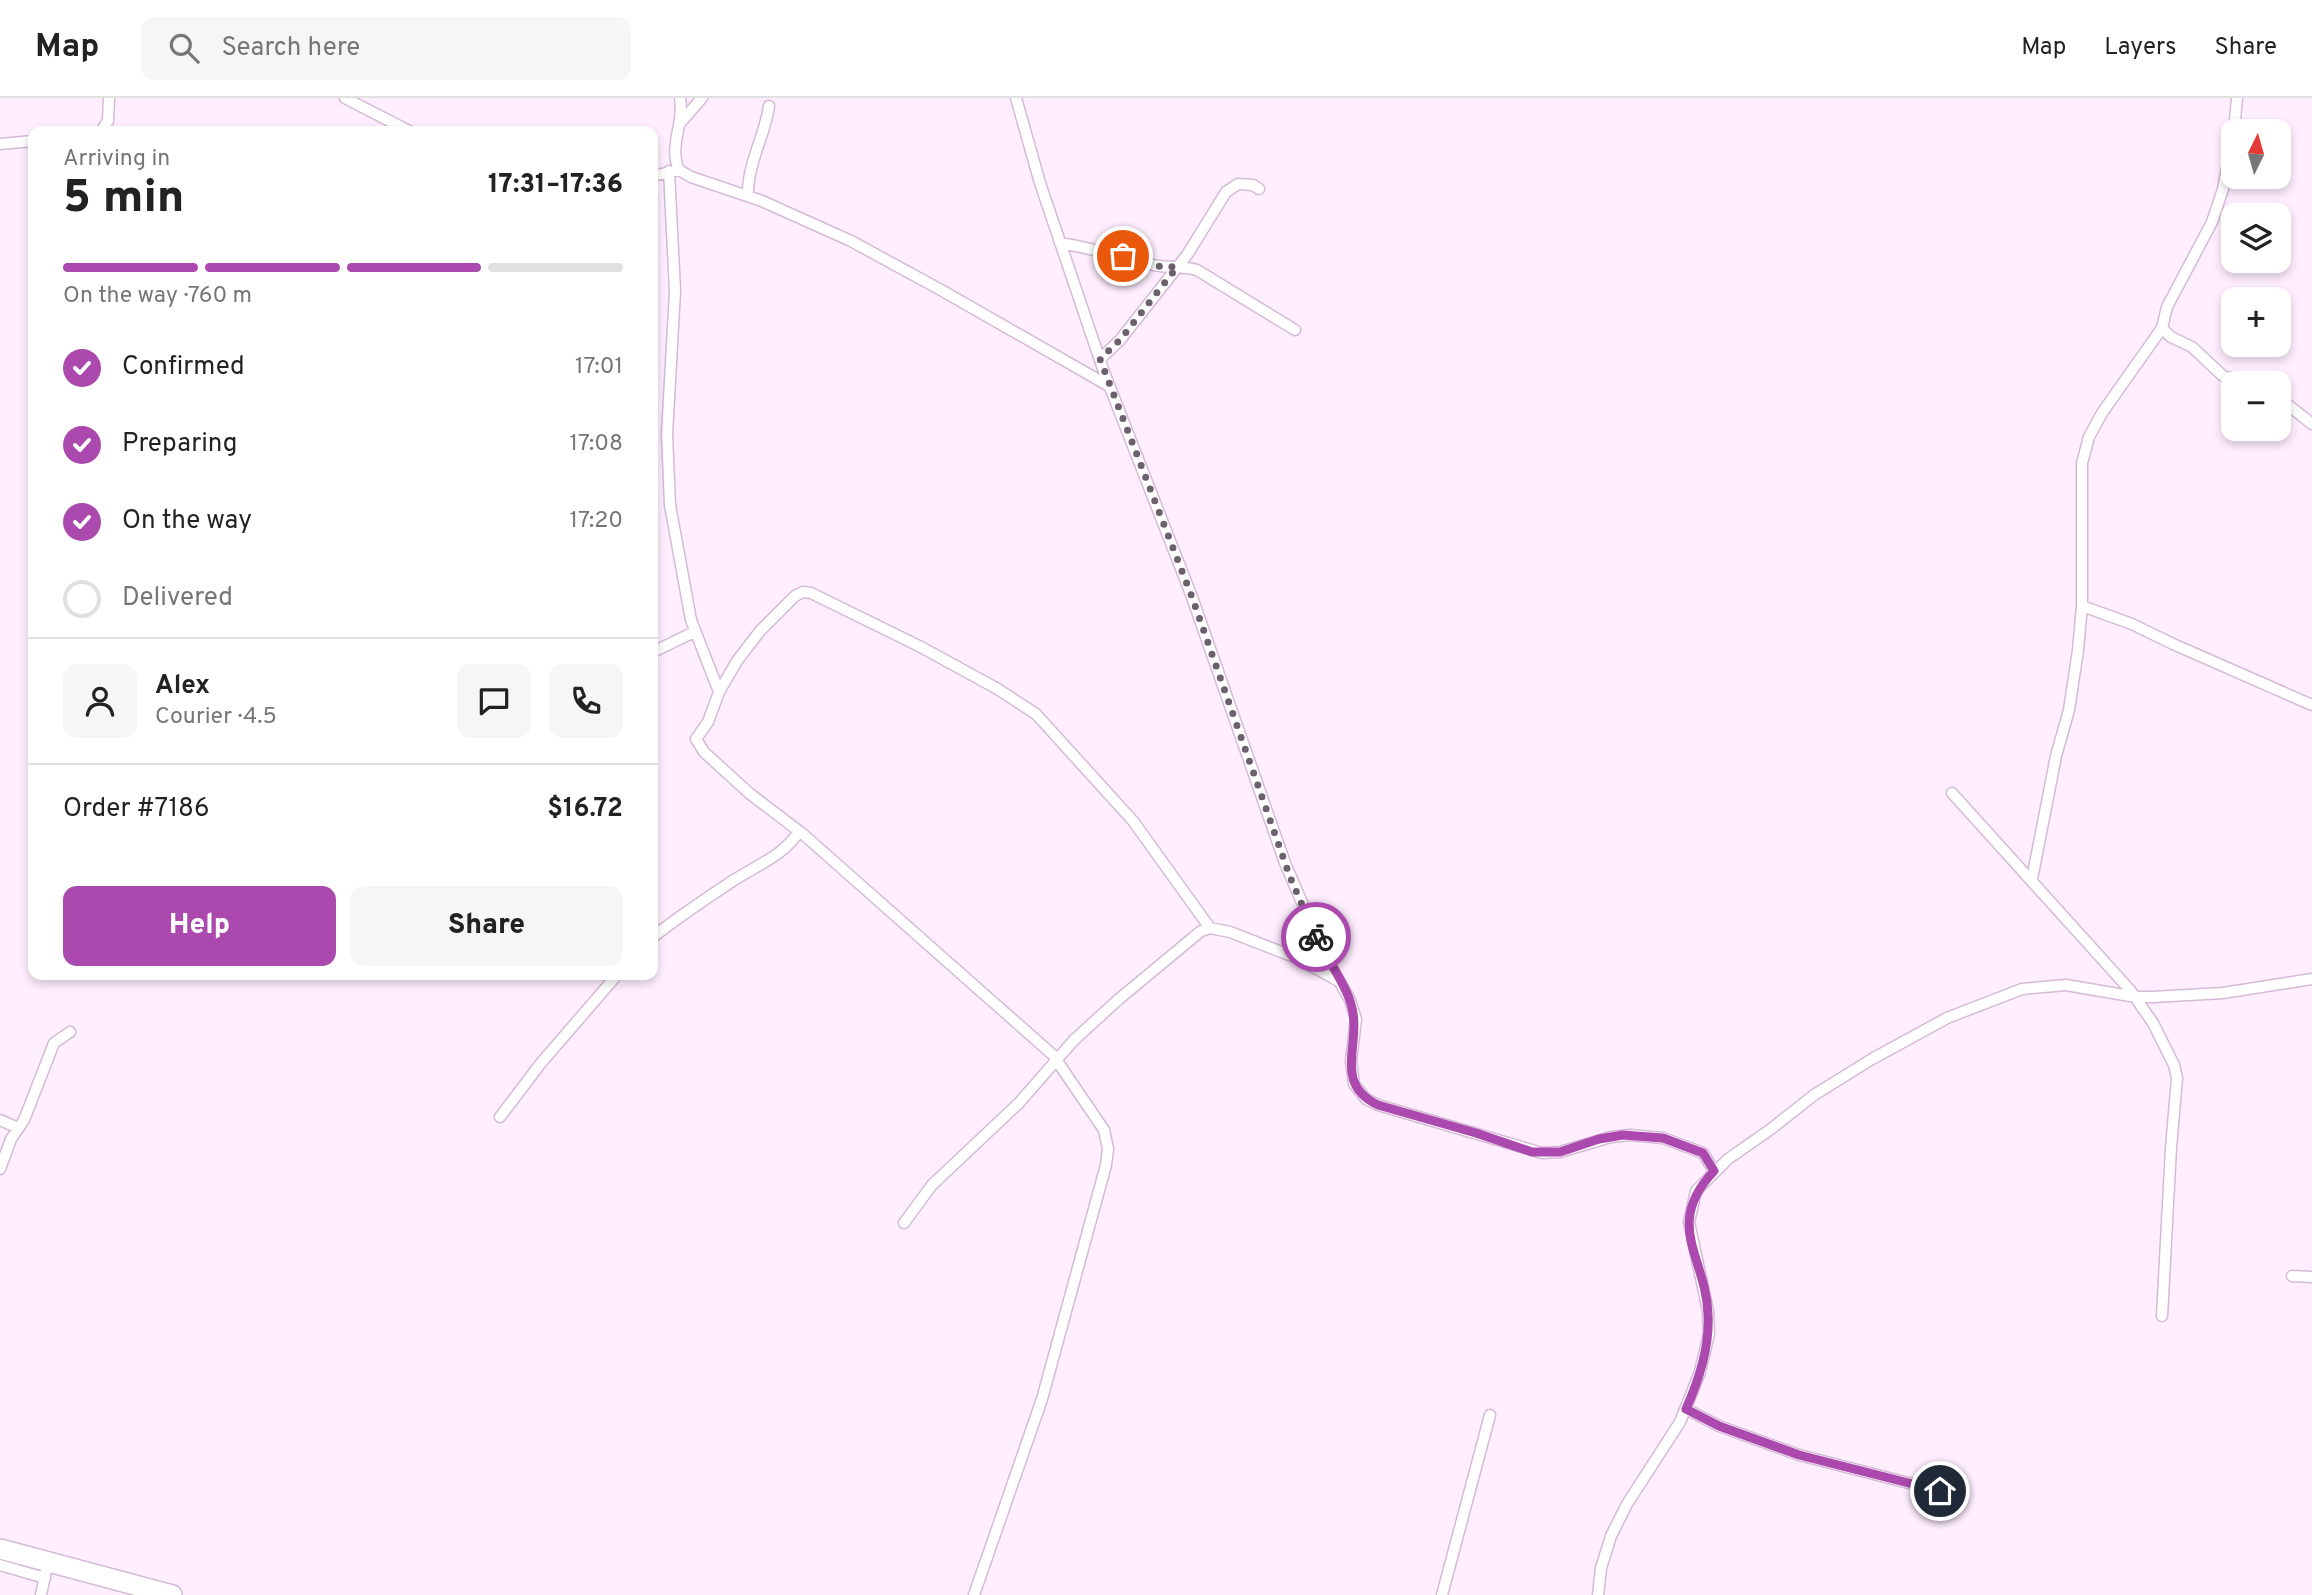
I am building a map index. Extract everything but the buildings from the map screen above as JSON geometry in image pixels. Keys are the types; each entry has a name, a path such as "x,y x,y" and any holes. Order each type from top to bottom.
{"highway":[{"path":"0,1549 47,1570 172,1595"}],"street":[{"path":"104,126 108,121 109,98"},
{"path":"345,98 399,126"},
{"path":"680,98 682,113 674,170 675,291 667,434 670,505 694,632 719,692"},
{"path":"680,123 702,98"},
{"path":"1016,98 1040,183 1100,359 1192,597 1295,890 1325,956 1350,1000 1356,1019 1351,1074 1358,1091 1378,1105 1532,1152 1560,1152 1599,1139 1623,1135 1663,1138 1703,1153 1714,1171"},
{"path":"2235,119 2237,98"},
{"path":"748,196 752,166 769,106"},
{"path":"0,144 28,141"},
{"path":"658,175 674,170 748,196 881,257 1110,386"},
{"path":"1100,359 1120,340 1192,248 1226,191 1246,183 1259,189"},
{"path":"2032,879 2056,756 2071,698 2082,606 2084,449 2110,400 2162,328 2167,307 2215,213 2223,189"},
{"path":"1060,243 1107,251 1156,266 1198,270 1295,330"},
{"path":"2162,328 2171,337 2200,354 2221,374"},
{"path":"2291,407 2312,424"},
{"path":"974,1595 1042,1399 1107,1156 1104,1130 1057,1059 799,831 756,800 696,739 708,722 719,692 760,631 795,596 803,592 811,593 919,646 996,688 1036,714 1140,830 1210,928"},
{"path":"2082,606 2133,624 2312,705"},
{"path":"658,650 694,632"},
{"path":"1952,793 2136,997 2167,1050 2177,1078 2162,1316"},
{"path":"658,933 732,881 791,844 799,831"},
{"path":"904,1223 932,1185 1019,1103 1057,1059 1119,999 1191,937 1210,928 1230,932 1297,958 1341,984"},
{"path":"1598,1595 1601,1568 1611,1536 1627,1504 1664,1450 1686,1409 1700,1372 1709,1334 1705,1293 1689,1222 1696,1191 1714,1171 1814,1095 1860,1066 1947,1018 2013,992 2045,985 2078,986 2136,997 2223,993 2312,979"},
{"path":"500,1117 541,1063 613,980"},
{"path":"0,1169 8,1145 24,1120 54,1043 69,1032"},
{"path":"0,1121 18,1128"},
{"path":"2292,1276 2312,1278"},
{"path":"1686,1409 1719,1426 1799,1455 1940,1491"},
{"path":"1442,1595 1490,1415"},
{"path":"0,1565 47,1570 41,1595"}],"way so far":[{"path":"1123,256 1156,266 1177,267 1120,340 1100,359 1192,597 1290,877 1316,937"}],"route":[{"path":"1316,937 1350,1000 1356,1019 1351,1074 1358,1091 1366,1099 1532,1152 1560,1152 1599,1139 1650,1135 1687,1145 1706,1156 1714,1171 1696,1191 1689,1222 1705,1293 1709,1334 1700,1372 1686,1409 1699,1418 1799,1455 1940,1491"}]}
